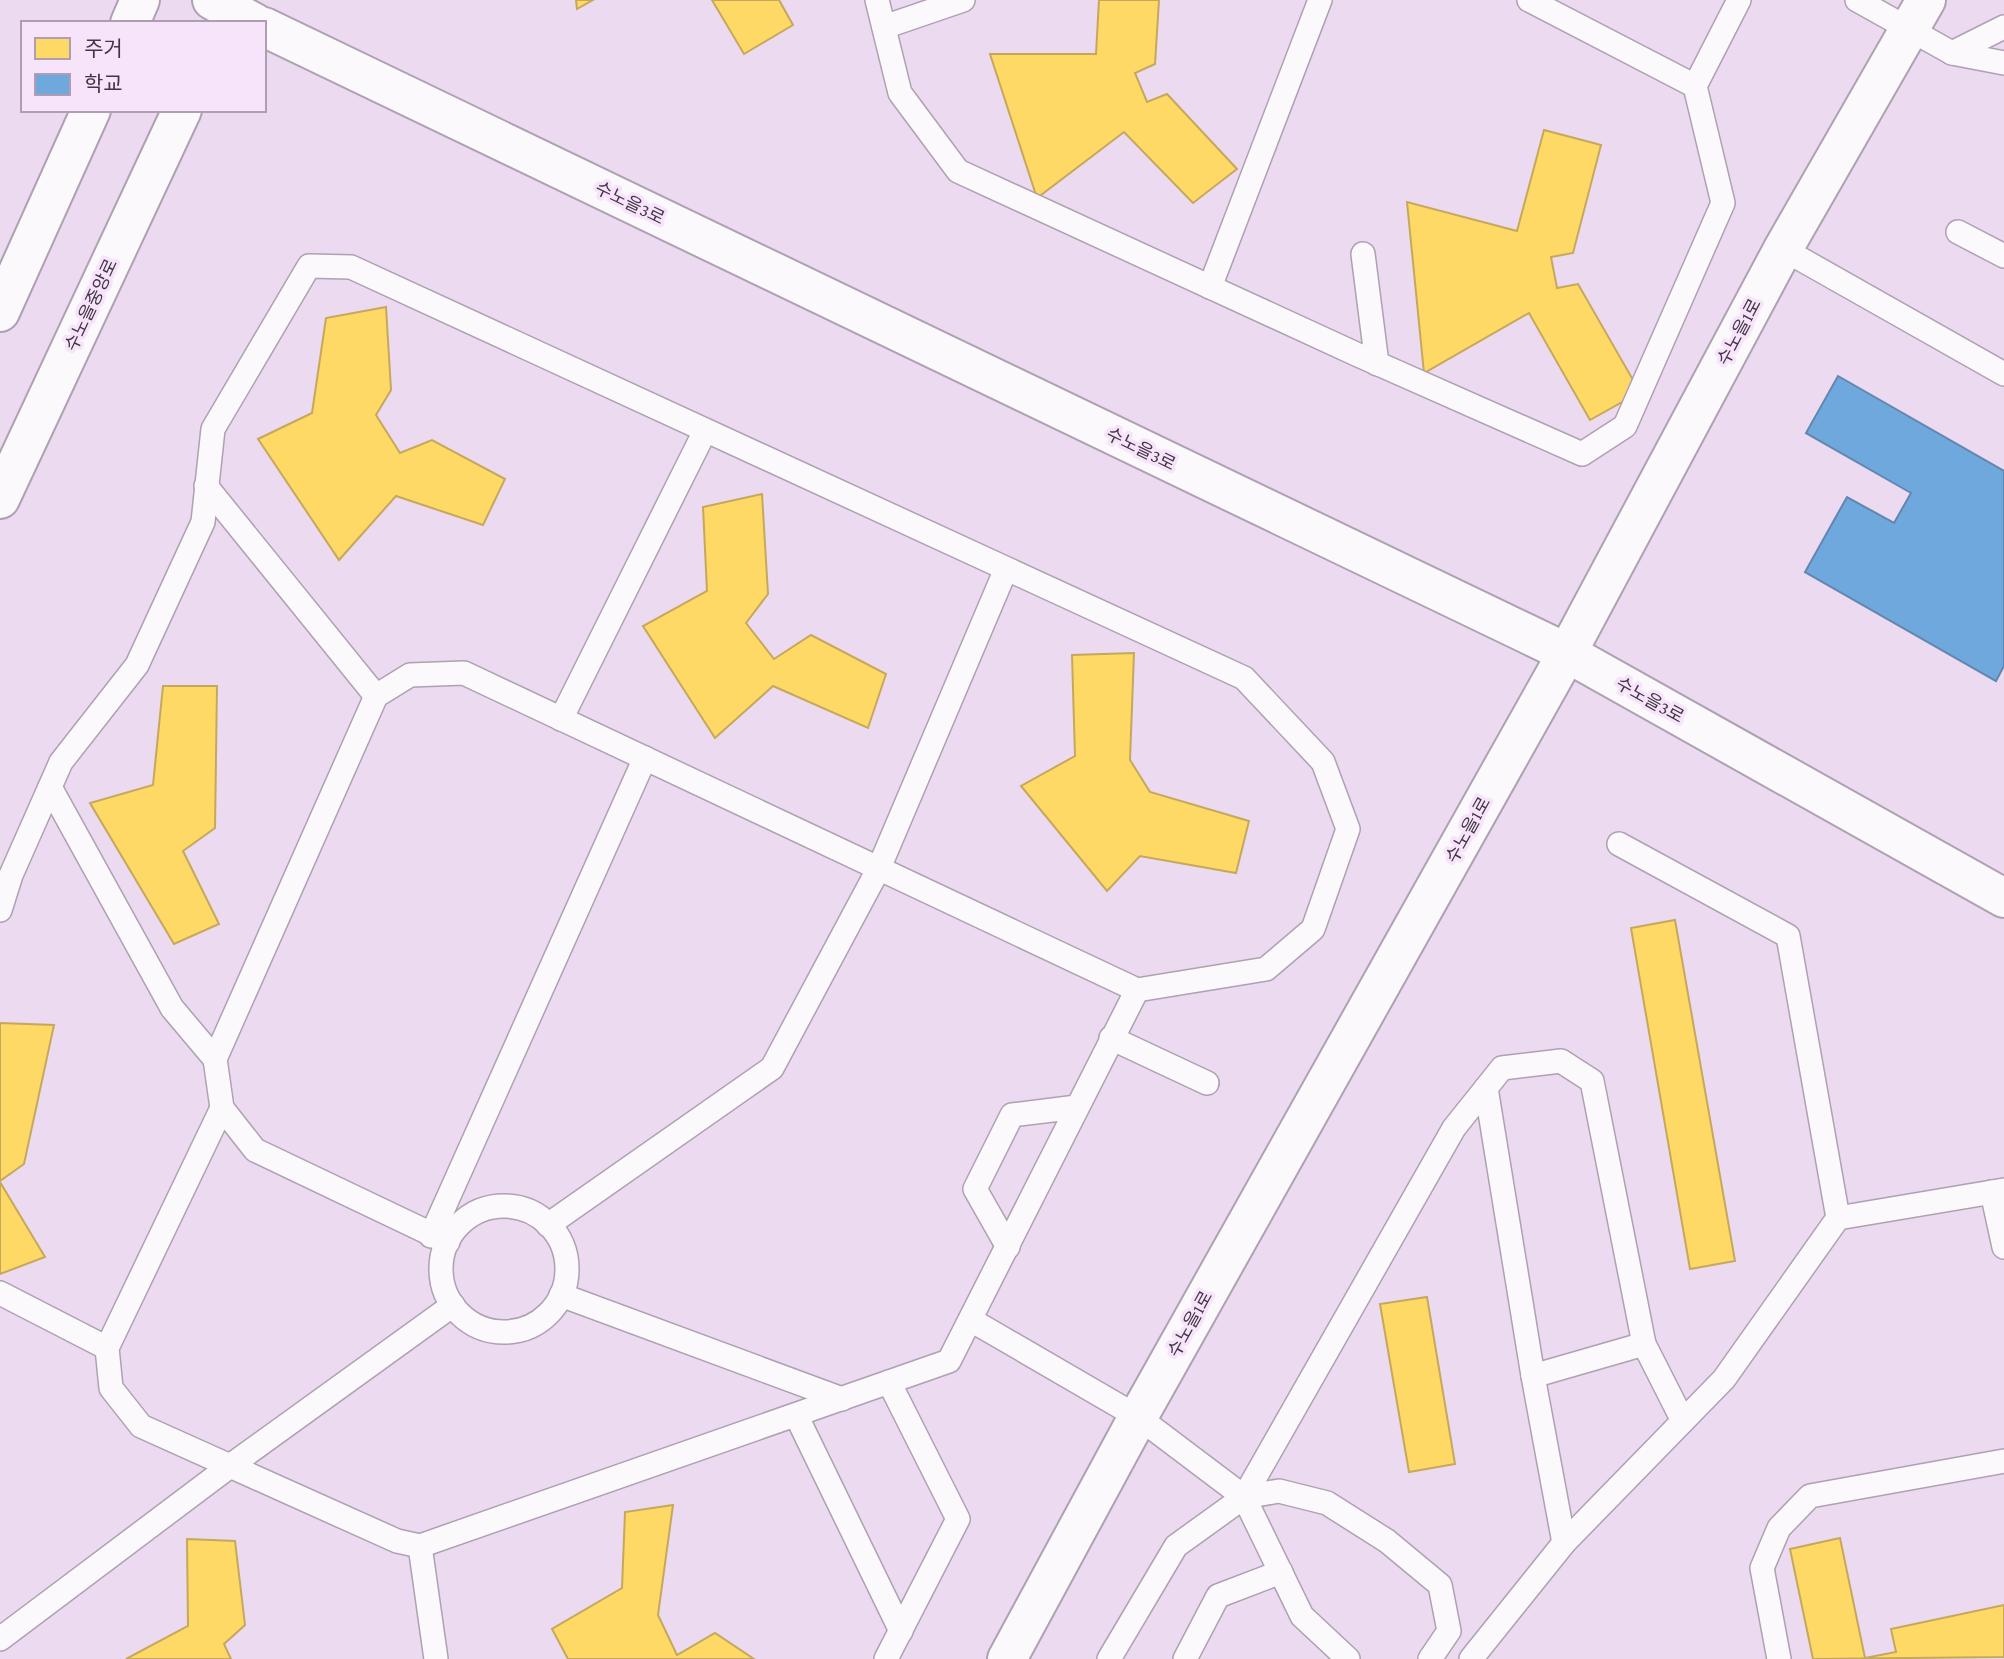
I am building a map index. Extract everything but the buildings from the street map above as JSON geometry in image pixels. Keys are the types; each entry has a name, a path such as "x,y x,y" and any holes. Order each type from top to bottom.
{"street":[{"path":"131,21 140,0"},
{"name":"수노을1로","path":"1007,1659 1138,1417 1567,653 1783,249 1917,15"},
{"name":"수노을3로","path":"266,28 1567,653 2004,898"},
{"path":"0,312 90,112"},
{"name":"수노을중앙로","path":"0,499 181,112"}],"lane":[{"path":"877,0 900,93 958,171 1377,364 1582,454 1625,426 1723,203 1695,86 1739,0"},
{"path":"884,27 963,0"},
{"path":"1210,287 1320,0"},
{"path":"1530,0 1695,86"},
{"path":"1857,0 1917,15 1952,53 2004,63"},
{"path":"1952,53 2004,27"},
{"path":"1958,232 2004,256"},
{"path":"1783,249 2004,374"},
{"path":"1363,254 1377,364"},
{"path":"0,910 10,875 61,762 137,665 203,522 213,429 309,266 351,267 1244,678 1323,762 1348,829 1313,929 1266,969 1137,990 464,673 410,675 376,696 215,1059"},
{"path":"561,719 705,431"},
{"path":"206,486 376,696"},
{"path":"548,1226 772,1068 879,868 1006,569"},
{"path":"440,1239 464,1220 493,1208 524,1209 557,1235 566,1254 567,1275 561,1295 542,1319 514,1332 494,1331 474,1325 446,1295 441,1275 443,1254 440,1239 645,758"},
{"path":"50,787 172,1008 215,1059 222,1108 255,1150 440,1239"},
{"path":"1619,844 1788,936 1838,1218"},
{"path":"222,1108 107,1348 111,1388 141,1426 397,1541 420,1546 949,1361 1137,990"},
{"path":"1111,1038 1207,1083"},
{"path":"1109,1659 1176,1546 1244,1497 1454,1128 1502,1068 1561,1061 1592,1081 1644,1344 1683,1421"},
{"path":"1486,1088 1533,1376 1564,1543"},
{"path":"1008,1247 975,1189 1012,1115 1077,1107"},
{"path":"1471,1659 1564,1543 1724,1379 1838,1218 1998,1191 2004,1247"},
{"path":"0,1293 107,1348"},
{"path":"561,1295 842,1399"},
{"path":"0,1639 230,1466 453,1305"},
{"path":"971,1320 1138,1417 1244,1497 1302,1616 1348,1659"},
{"path":"1533,1376 1644,1344"},
{"path":"886,1659 958,1519 889,1382"},
{"path":"796,1415 901,1631"},
{"path":"1779,1659 1762,1569 1779,1528 1810,1496 2004,1461"},
{"path":"1244,1497 1279,1491 1328,1503 1387,1541 1440,1586 1448,1632 1430,1659"},
{"path":"420,1546 436,1659"},
{"path":"1185,1659 1218,1596 1281,1572"}]}
